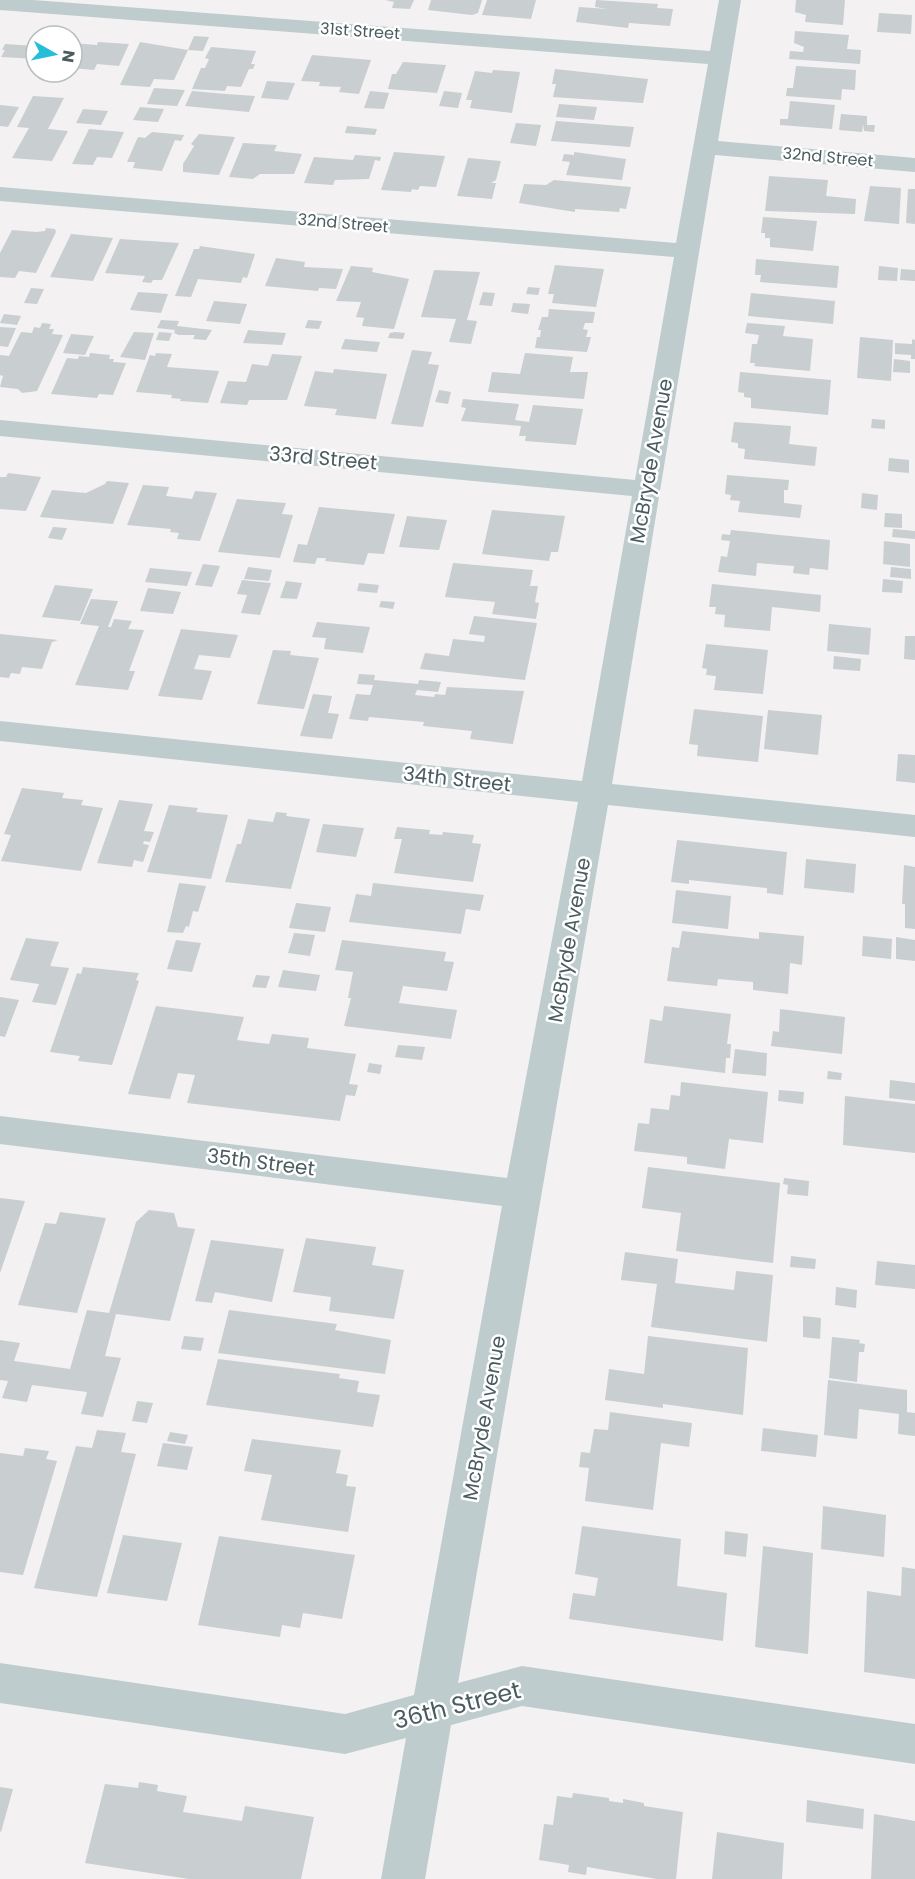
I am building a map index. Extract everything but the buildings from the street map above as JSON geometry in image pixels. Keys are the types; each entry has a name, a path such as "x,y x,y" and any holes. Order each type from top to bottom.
{"street":[{"name":"McBryde Avenue","path":"403,1879 522,1194 595,794 730,0"},
{"name":"31st Street","path":"0,4 720,58"},
{"name":"32nd Street","path":"706,147 915,165"},
{"name":"32nd Street","path":"0,194 687,251"},
{"name":"33rd Street","path":"0,428 647,489"},
{"name":"34th Street","path":"0,731 915,826"},
{"name":"35th Street","path":"0,1130 522,1194"},
{"name":"36th Street","path":"0,1683 345,1734 522,1686 915,1744"}]}
